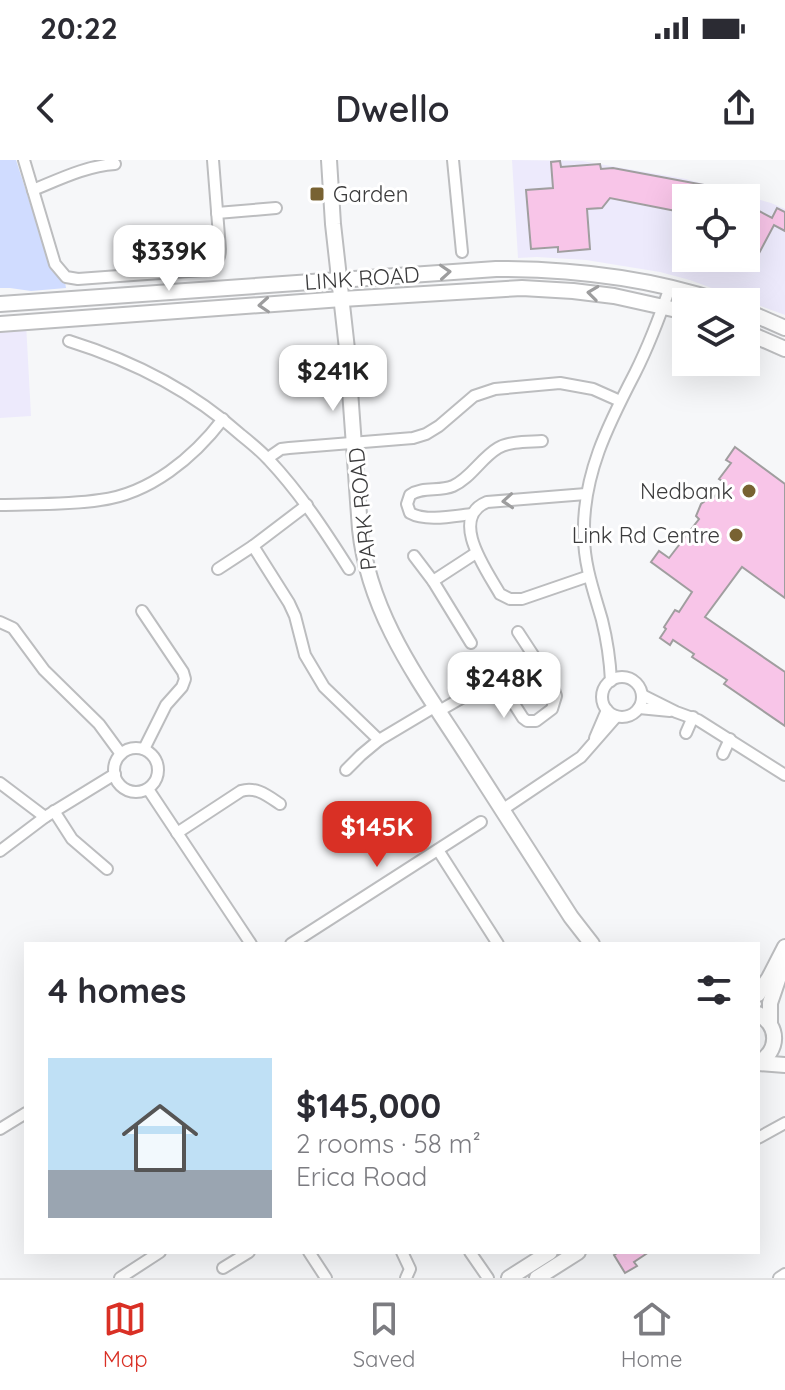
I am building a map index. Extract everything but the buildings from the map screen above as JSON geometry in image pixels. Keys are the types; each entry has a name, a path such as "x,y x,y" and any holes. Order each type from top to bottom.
{"street":[{"path":"24,160 55,264 62,274 71,278 202,270 214,265 220,255 213,160"},
{"name":"PARK ROAD","path":"329,160 362,543 372,587 395,640 571,917 590,942"},
{"path":"453,160 462,252"},
{"path":"33,190 79,172 115,164"},
{"path":"217,213 276,208"},
{"name":"LINK ROAD","path":"0,304 477,269 547,269 621,277 673,288"},
{"path":"611,681 608,648 589,576 583,537 586,494 593,464 670,287"},
{"name":"LINK ROAD","path":"0,324 522,288 590,293 672,308"},
{"path":"760,317 785,328"},
{"path":"760,338 785,349"},
{"path":"69,341 150,372 223,419 268,458 307,505 349,569"},
{"path":"268,458 281,449 413,438 439,426 474,396 495,389 560,383 593,389 620,401"},
{"path":"0,505 102,500 130,492 156,480 193,452 223,419"},
{"path":"472,514 416,516 410,513 408,499 417,490 445,489 457,484 499,447 542,441"},
{"path":"586,494 487,502 472,514 471,529 476,553 500,594 510,599 522,599 589,576"},
{"path":"218,569 307,505"},
{"path":"253,546 295,616 305,655 324,687 379,740"},
{"path":"433,581 476,553"},
{"path":"414,556 471,643"},
{"path":"142,611 185,679 166,705 144,749"},
{"path":"0,622 13,628 44,670 99,724 121,754"},
{"path":"346,770 379,740 493,680 500,682 527,721 536,721 552,709 556,696 552,684 518,632"},
{"path":"608,648 624,677 636,683 642,695 693,717 785,775"},
{"path":"624,677 611,681 604,689 604,705 612,713 629,716 639,708 642,695"},
{"path":"639,708 676,712"},
{"path":"502,810 581,757 612,713"},
{"path":"686,733 693,717"},
{"path":"723,754 730,739"},
{"path":"129,749 150,752 158,764 157,778 148,789 134,792 117,781 115,762 121,754 129,749"},
{"path":"0,851 49,814 115,774"},
{"path":"0,783 49,814 107,869"},
{"path":"148,789 250,942"},
{"path":"177,833 245,789 255,789 280,804"},
{"path":"294,942 481,822"},
{"path":"438,850 497,942"},
{"path":"760,991 785,947"},
{"path":"760,1062 771,1051 767,1023 770,1003 785,959"},
{"path":"767,1023 785,1050"},
{"path":"760,1063 785,1065"},
{"path":"0,1129 24,1114"},
{"path":"760,1137 785,1123"},
{"path":"120,1278 157,1254"},
{"path":"223,1268 246,1254"},
{"path":"310,1254 326,1278"},
{"path":"403,1254 410,1269 406,1278"},
{"path":"471,1254 488,1278"},
{"path":"509,1278 547,1254"},
{"path":"537,1278 575,1254"},
{"path":"779,1278 785,1274"}],"shaded area":[{"path":"0,160 16,160 52,271 65,282 66,288 31,291 0,288"},
{"path":"512,160 582,161 686,179 704,184 672,184 672,272 760,272 760,200 771,203 785,209 785,315 760,306 760,288 712,288 660,272 586,260 518,258"},
{"path":"26,323 31,416 0,418 0,325"}],"place":[{"name":"Garden","path":"317,194"},
{"name":"Nedbank","path":"749,491"},
{"name":"Link Rd Centre","path":"736,535"}]}
